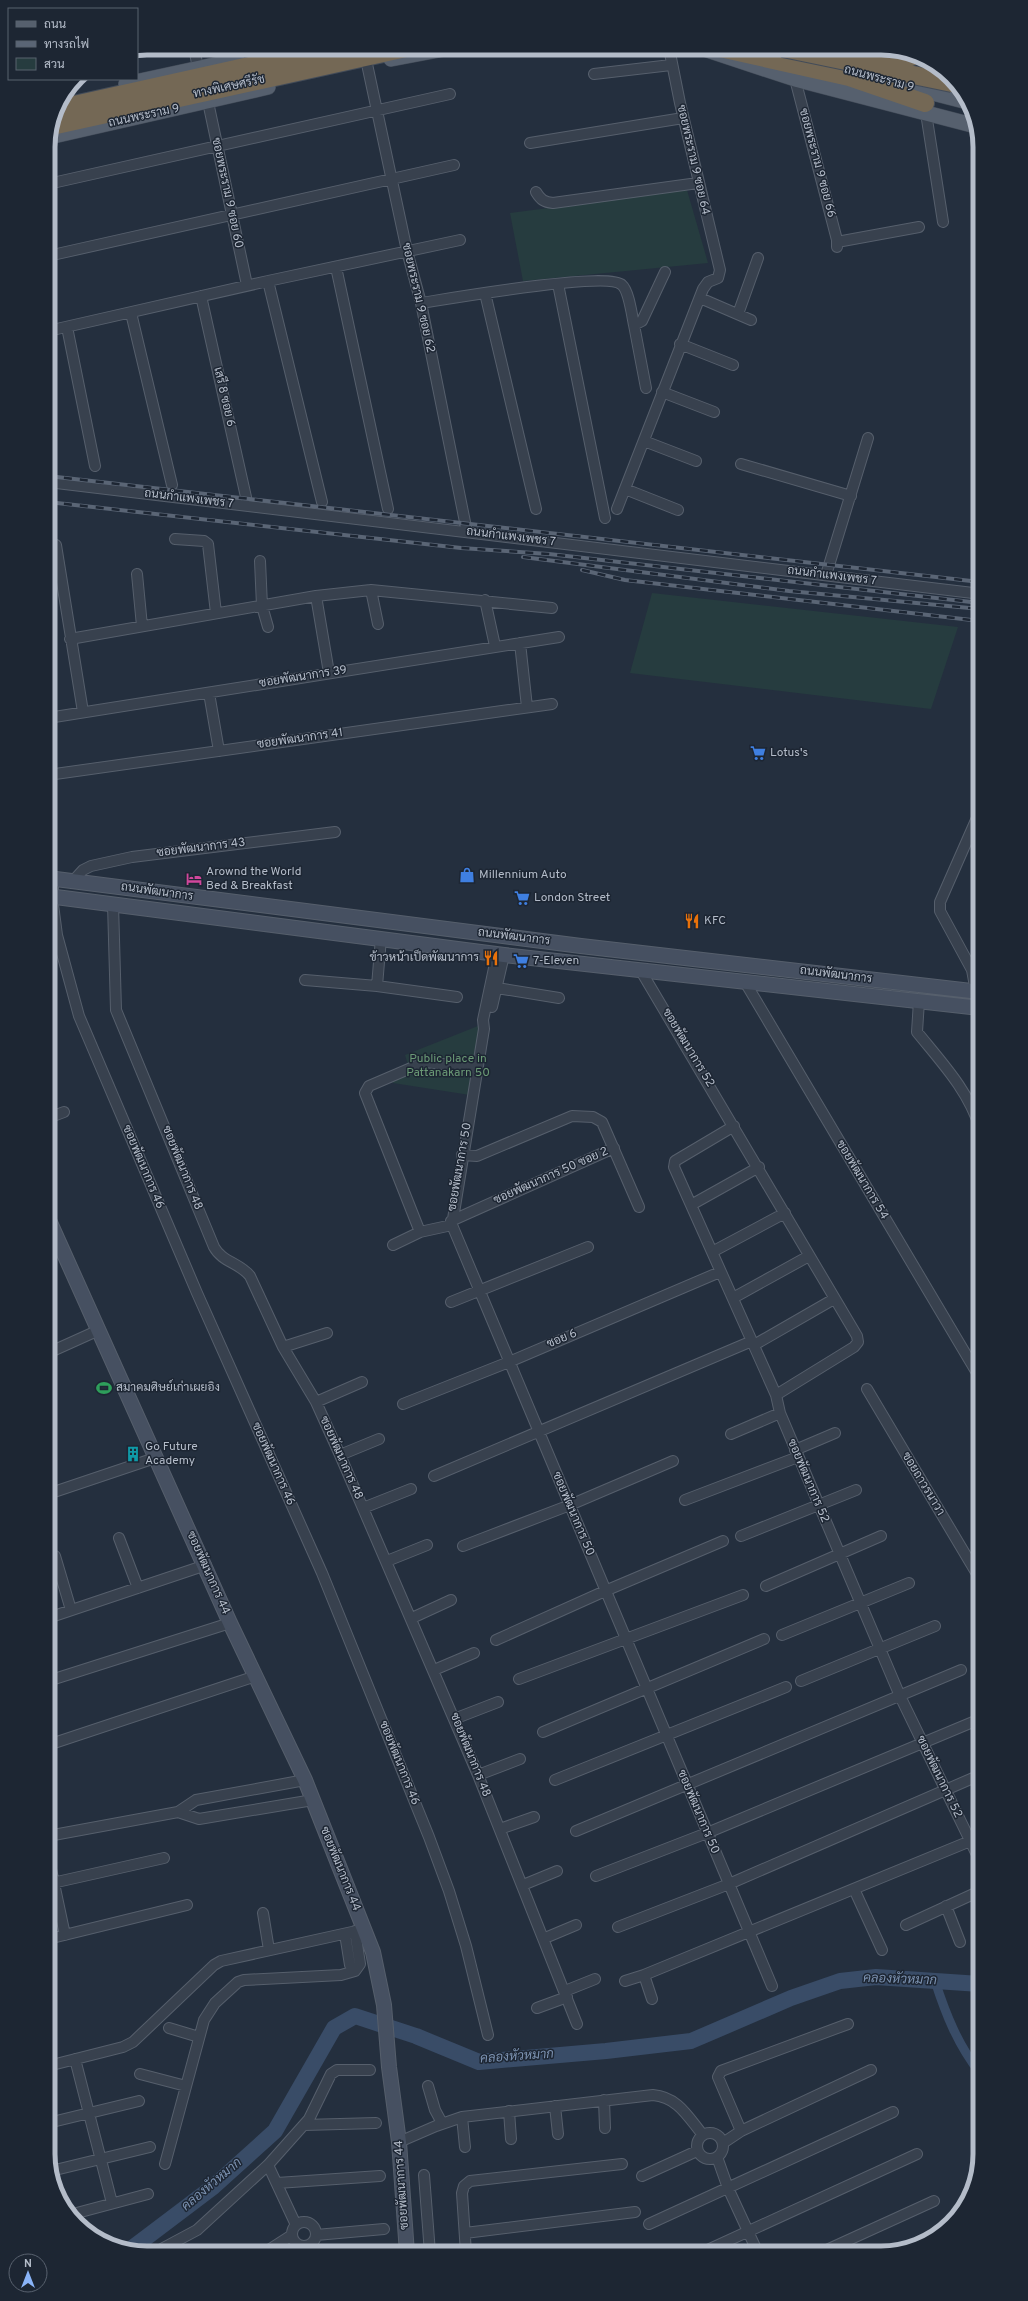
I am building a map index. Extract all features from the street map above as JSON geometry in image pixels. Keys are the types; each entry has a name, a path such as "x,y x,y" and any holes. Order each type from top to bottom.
{"highway":[{"name":"ทางพิเศษศรีรัช","path":"64,107 299,55"},
{"name":"ทางพิเศษศรีรัช","path":"58,125 374,55"},
{"path":"751,55 849,77 926,108"},
{"path":"817,55 946,82"}],"main road":[{"path":"138,79 258,55"},
{"name":"ถนนพระราม 9","path":"56,135 208,102 367,64 413,55"},
{"path":"722,55 795,79 926,108 970,124"},
{"name":"ถนนพระราม 9","path":"777,55 960,100"},
{"path":"875,78 888,71 891,56"},
{"path":"70,96 133,80"},
{"name":"ถนนพัฒนาการ","path":"55,879 566,944 973,991"},
{"name":"ถนนพัฒนาการ","path":"55,898 641,971 973,1007"},
{"name":"ซอยพัฒนาการ 44","path":"55,1233 155,1458 206,1565 230,1623 305,1780 360,1930 374,1958 384,2005 388,2040 389,2067 399,2142 406,2246"}],"street":[{"path":"195,55 198,68"},
{"name":"ซอยพระราม 9 ซอย 64","path":"670,55 698,183 720,270 718,278 708,282 700,298"},
{"name":"ซอยพระราม 9 ซอย 62","path":"367,64 407,251 420,303 467,532"},
{"path":"594,74 671,65"},
{"name":"ซอยพระราม 9 ซอย 66","path":"795,79 837,244 919,227"},
{"path":"55,183 218,148 450,94"},
{"name":"ซอยพระราม 9 ซอย 60","path":"208,102 246,285"},
{"path":"926,108 943,222"},
{"path":"530,143 683,118"},
{"path":"55,254 454,165"},
{"path":"536,192 546,202 553,203 698,183"},
{"path":"55,330 246,285 460,240"},
{"path":"738,314 758,258"},
{"path":"336,267 388,509"},
{"path":"634,325 642,321 664,272"},
{"path":"268,281 322,502"},
{"path":"420,303 558,284 597,281 619,282 623,285 626,291 646,388"},
{"path":"558,284 605,518"},
{"path":"485,293 536,509"},
{"name":"เสรี 8 ซอย 6","path":"201,296 246,497"},
{"path":"617,509 680,344 700,298 751,320"},
{"path":"131,312 172,485"},
{"path":"67,327 95,466"},
{"path":"680,344 733,365"},
{"path":"662,392 714,412"},
{"path":"826,575 868,438"},
{"path":"644,441 696,461"},
{"path":"741,464 851,496"},
{"name":"ถนนกำแพงเพชร 7","path":"55,483 973,593"},
{"path":"625,489 678,510"},
{"path":"175,539 204,541 208,544 216,614"},
{"path":"56,545 83,712"},
{"path":"260,561 262,606 268,627"},
{"path":"137,574 142,626"},
{"path":"70,638 316,596 371,590 485,600 552,608"},
{"path":"371,590 378,624"},
{"path":"316,596 329,673"},
{"path":"485,600 495,646"},
{"name":"ซอยพัฒนาการ 39","path":"55,717 559,637"},
{"path":"520,643 527,707"},
{"path":"208,693 219,751"},
{"name":"ซอยพัฒนาการ 41","path":"55,774 552,704"},
{"path":"973,827 940,902 940,912 973,974"},
{"name":"ซอยพัฒนาการ 43","path":"74,881 83,870 91,866 132,857 335,832"},
{"name":"ซอยพัฒนาการ 48","path":"113,904 116,1010 214,1247 223,1258 246,1271 250,1276 283,1348 316,1402 434,1670 545,1938 577,2024"},
{"name":"ซอยพัฒนาการ 46","path":"55,924 78,1016 197,1293 322,1573 430,1837 466,1946 488,2035"},
{"path":"377,986 380,938"},
{"name":"ซอยพัฒนาการ 50","path":"484,1029 489,1021 497,988 500,954"},
{"name":"ซอยพัฒนาการ 50","path":"500,954 483,1020 484,1029 451,1223 772,1986"},
{"name":"ซอยพัฒนาการ 52","path":"641,971 759,1167 809,1256 857,1336 858,1342 776,1395"},
{"path":"305,980 377,986 457,997"},
{"name":"ซอยพัฒนาการ 54","path":"745,982 973,1366"},
{"path":"497,988 559,998"},
{"path":"919,1001 917,1032 959,1082 973,1107"},
{"path":"420,1232 365,1093 369,1086 425,1062 477,1068"},
{"path":"55,1115 64,1112"},
{"path":"462,1155 477,1156 572,1116 593,1117 602,1122 614,1148"},
{"name":"ซอยพัฒนาการ 52","path":"734,1126 674,1162 674,1167 776,1395 780,1413 900,1696 945,1791 973,1834"},
{"name":"ซอยพัฒนาการ 50 ซอย 2","path":"393,1245 420,1232 451,1223 614,1148 639,1207"},
{"path":"691,1205 759,1167"},
{"path":"712,1252 785,1213"},
{"path":"452,1302 588,1248"},
{"path":"733,1298 809,1256"},
{"name":"ซอย 6","path":"403,1404 509,1362 720,1272"},
{"path":"434,1476 538,1430 753,1343 834,1299"},
{"path":"55,1350 99,1330"},
{"path":"283,1348 327,1333"},
{"path":"316,1402 362,1382"},
{"name":"ซอยถาวรนาวา","path":"867,1389 973,1567"},
{"path":"731,1434 780,1413"},
{"path":"685,1500 797,1453 835,1433"},
{"path":"340,1455 379,1439"},
{"path":"55,1492 155,1458"},
{"path":"463,1546 570,1505 673,1461"},
{"path":"363,1508 411,1489"},
{"path":"741,1536 856,1490"},
{"path":"766,1586 881,1536"},
{"path":"119,1538 138,1588"},
{"path":"496,1640 605,1591 723,1541"},
{"path":"387,1561 427,1545"},
{"path":"55,1556 71,1610"},
{"path":"55,1616 206,1565"},
{"path":"782,1635 909,1583"},
{"path":"519,1679 743,1595"},
{"path":"412,1618 451,1600"},
{"path":"55,1679 230,1623"},
{"path":"800,1681 935,1626"},
{"path":"543,1732 764,1639"},
{"path":"434,1670 474,1653"},
{"path":"576,1831 687,1786 961,1670"},
{"path":"55,1743 256,1676"},
{"path":"554,1780 786,1687"},
{"path":"454,1719 498,1702"},
{"path":"596,1876 707,1833 973,1722"},
{"path":"478,1775 520,1759"},
{"path":"618,1928 729,1884 973,1778"},
{"path":"55,1835 178,1812 196,1800 305,1780"},
{"path":"178,1812 199,1819 313,1800"},
{"path":"500,1829 534,1817"},
{"path":"625,1981 644,1976 973,1840"},
{"path":"55,1882 164,1858"},
{"path":"523,1885 557,1871"},
{"path":"854,1890 882,1950"},
{"path":"906,1925 973,1894"},
{"path":"55,1898 65,1935"},
{"path":"55,1937 187,1905"},
{"path":"946,1906 960,1942"},
{"path":"263,1914 269,1950"},
{"path":"545,1938 576,1925"},
{"path":"55,2064 123,2047 133,2042 214,1965 230,1958 360,1930 360,1964 355,1971 341,1975 250,1979 238,1982 210,2009 199,2037 165,2164"},
{"path":"344,1934 350,1965 355,1971"},
{"path":"644,1976 652,1999"},
{"path":"537,2008 595,1979"},
{"path":"741,2131 718,2078 721,2071 848,2024"},
{"path":"169,2028 199,2037"},
{"path":"75,2059 112,2203"},
{"path":"167,2246 197,2230 268,2165 304,2126 316,2107 331,2074 338,2070 370,2070"},
{"path":"722,2143 741,2131 871,2070"},
{"path":"140,2074 186,2086"},
{"path":"428,2086 435,2110 442,2123"},
{"path":"399,2142 442,2123 462,2117 653,2095 664,2096 676,2102 702,2135"},
{"path":"604,2100 606,2128"},
{"path":"55,2121 139,2102"},
{"path":"555,2106 558,2134"},
{"path":"509,2111 511,2140"},
{"path":"649,2224 893,2112"},
{"path":"462,2117 465,2147"},
{"path":"304,2126 376,2123"},
{"path":"714,2134 722,2143 723,2148 717,2157 706,2159 698,2151 698,2139 702,2135 714,2134"},
{"path":"57,2170 150,2147"},
{"path":"642,2176 698,2151"},
{"path":"717,2246 916,2154"},
{"path":"717,2157 728,2188 755,2246"},
{"path":"466,2246 462,2193 464,2186 470,2181 622,2164"},
{"path":"268,2165 296,2225"},
{"path":"424,2175 429,2246"},
{"path":"277,2183 380,2176"},
{"path":"77,2213 148,2194"},
{"path":"835,2246 934,2201"},
{"path":"465,2233 635,2212"},
{"path":"276,2246 292,2236 296,2225 301,2222 312,2225 316,2236 311,2246"},
{"path":"316,2236 384,2229"},
{"path":"292,2236 298,2245 301,2246"}],"green space":[{"path":"687,190 708,263 523,281 510,213"},
{"path":"652,593 958,627 931,709 630,673"},
{"name":"Public place in Pattanakarn 50","path":"478,1026 481,1033 470,1095 393,1083 392,1076 409,1068 405,1055"}],"waterway":[{"name":"คลองหัวหมาก","path":"136,2245 213,2187 275,2131 334,2028 355,2016 416,2036 479,2062 606,2051 691,2041 791,1998 840,1981 876,1977 973,1984"},
{"path":"935,1981 953,2029 973,2063"}],"railway":[{"path":"55,477 973,581"},
{"path":"55,503 461,548 549,554 973,602"},
{"path":"523,557 789,591 973,608"},
{"path":"582,570 625,580 973,620"}],"place":[{"name":"Lotus's","path":"758,753"},
{"name":"Millennium Auto","path":"467,875"},
{"name":"Arownd the World Bed & Breakfast","path":"194,879"},
{"name":"London Street","path":"522,898"},
{"name":"KFC","path":"692,921"},
{"name":"ข้าวหน้าเป็ดพัฒนาการ","path":"491,958"},
{"name":"7-Eleven","path":"521,961"},
{"name":"สมาคมศิษย์เก่าเผยอิง","path":"104,1388"},
{"name":"Go Future Academy","path":"133,1454"}]}
